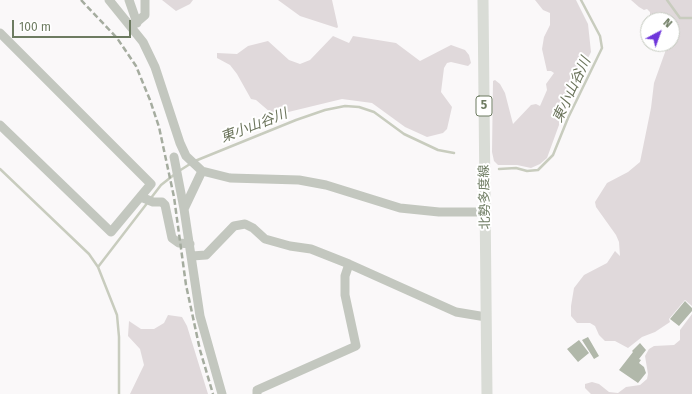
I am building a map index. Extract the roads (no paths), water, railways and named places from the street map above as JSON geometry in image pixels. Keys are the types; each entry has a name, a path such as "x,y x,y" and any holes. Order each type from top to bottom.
{"main road":[{"name":"北勢多度線","path":"483,0 487,394"}],"street":[{"path":"108,0 134,25"},
{"path":"130,0 134,25 155,66 180,143 186,156 199,169 230,178 299,180 313,182 400,208 439,212 485,212"},
{"path":"134,25 145,15 146,0"},
{"path":"0,33 151,184 142,198 111,232 0,125"},
{"path":"175,162 192,256 200,316 222,394"},
{"path":"184,209 199,169"},
{"path":"142,198 153,202 162,202 165,205 172,238 178,242 190,244"},
{"path":"192,256 206,255 234,226 245,224 253,228 265,239 290,246 311,249 349,264 456,312 486,317"},
{"path":"257,394 257,390 356,346 345,295 345,276 349,264"}],"waterway":[{"name":"東小山谷川","path":"499,169 516,168 527,171 538,170 553,155 568,118 602,48 600,36 581,0"},
{"path":"667,0 680,18 692,18"},
{"name":"東小山谷川","path":"195,161 296,120 325,110 345,106 359,107 374,112 404,134 438,150 454,153"},
{"name":"東小山谷川","path":"179,171 190,164"},
{"name":"東小山谷川","path":"0,169 89,254 98,267 117,315 119,337 119,394"},
{"name":"東小山谷川","path":"151,198 161,185 175,174"},
{"name":"東小山谷川","path":"98,267 148,202"}],"railway":[{"path":"81,0 117,38 136,66 150,100 159,127 174,197 186,285 200,350 213,394"}]}
